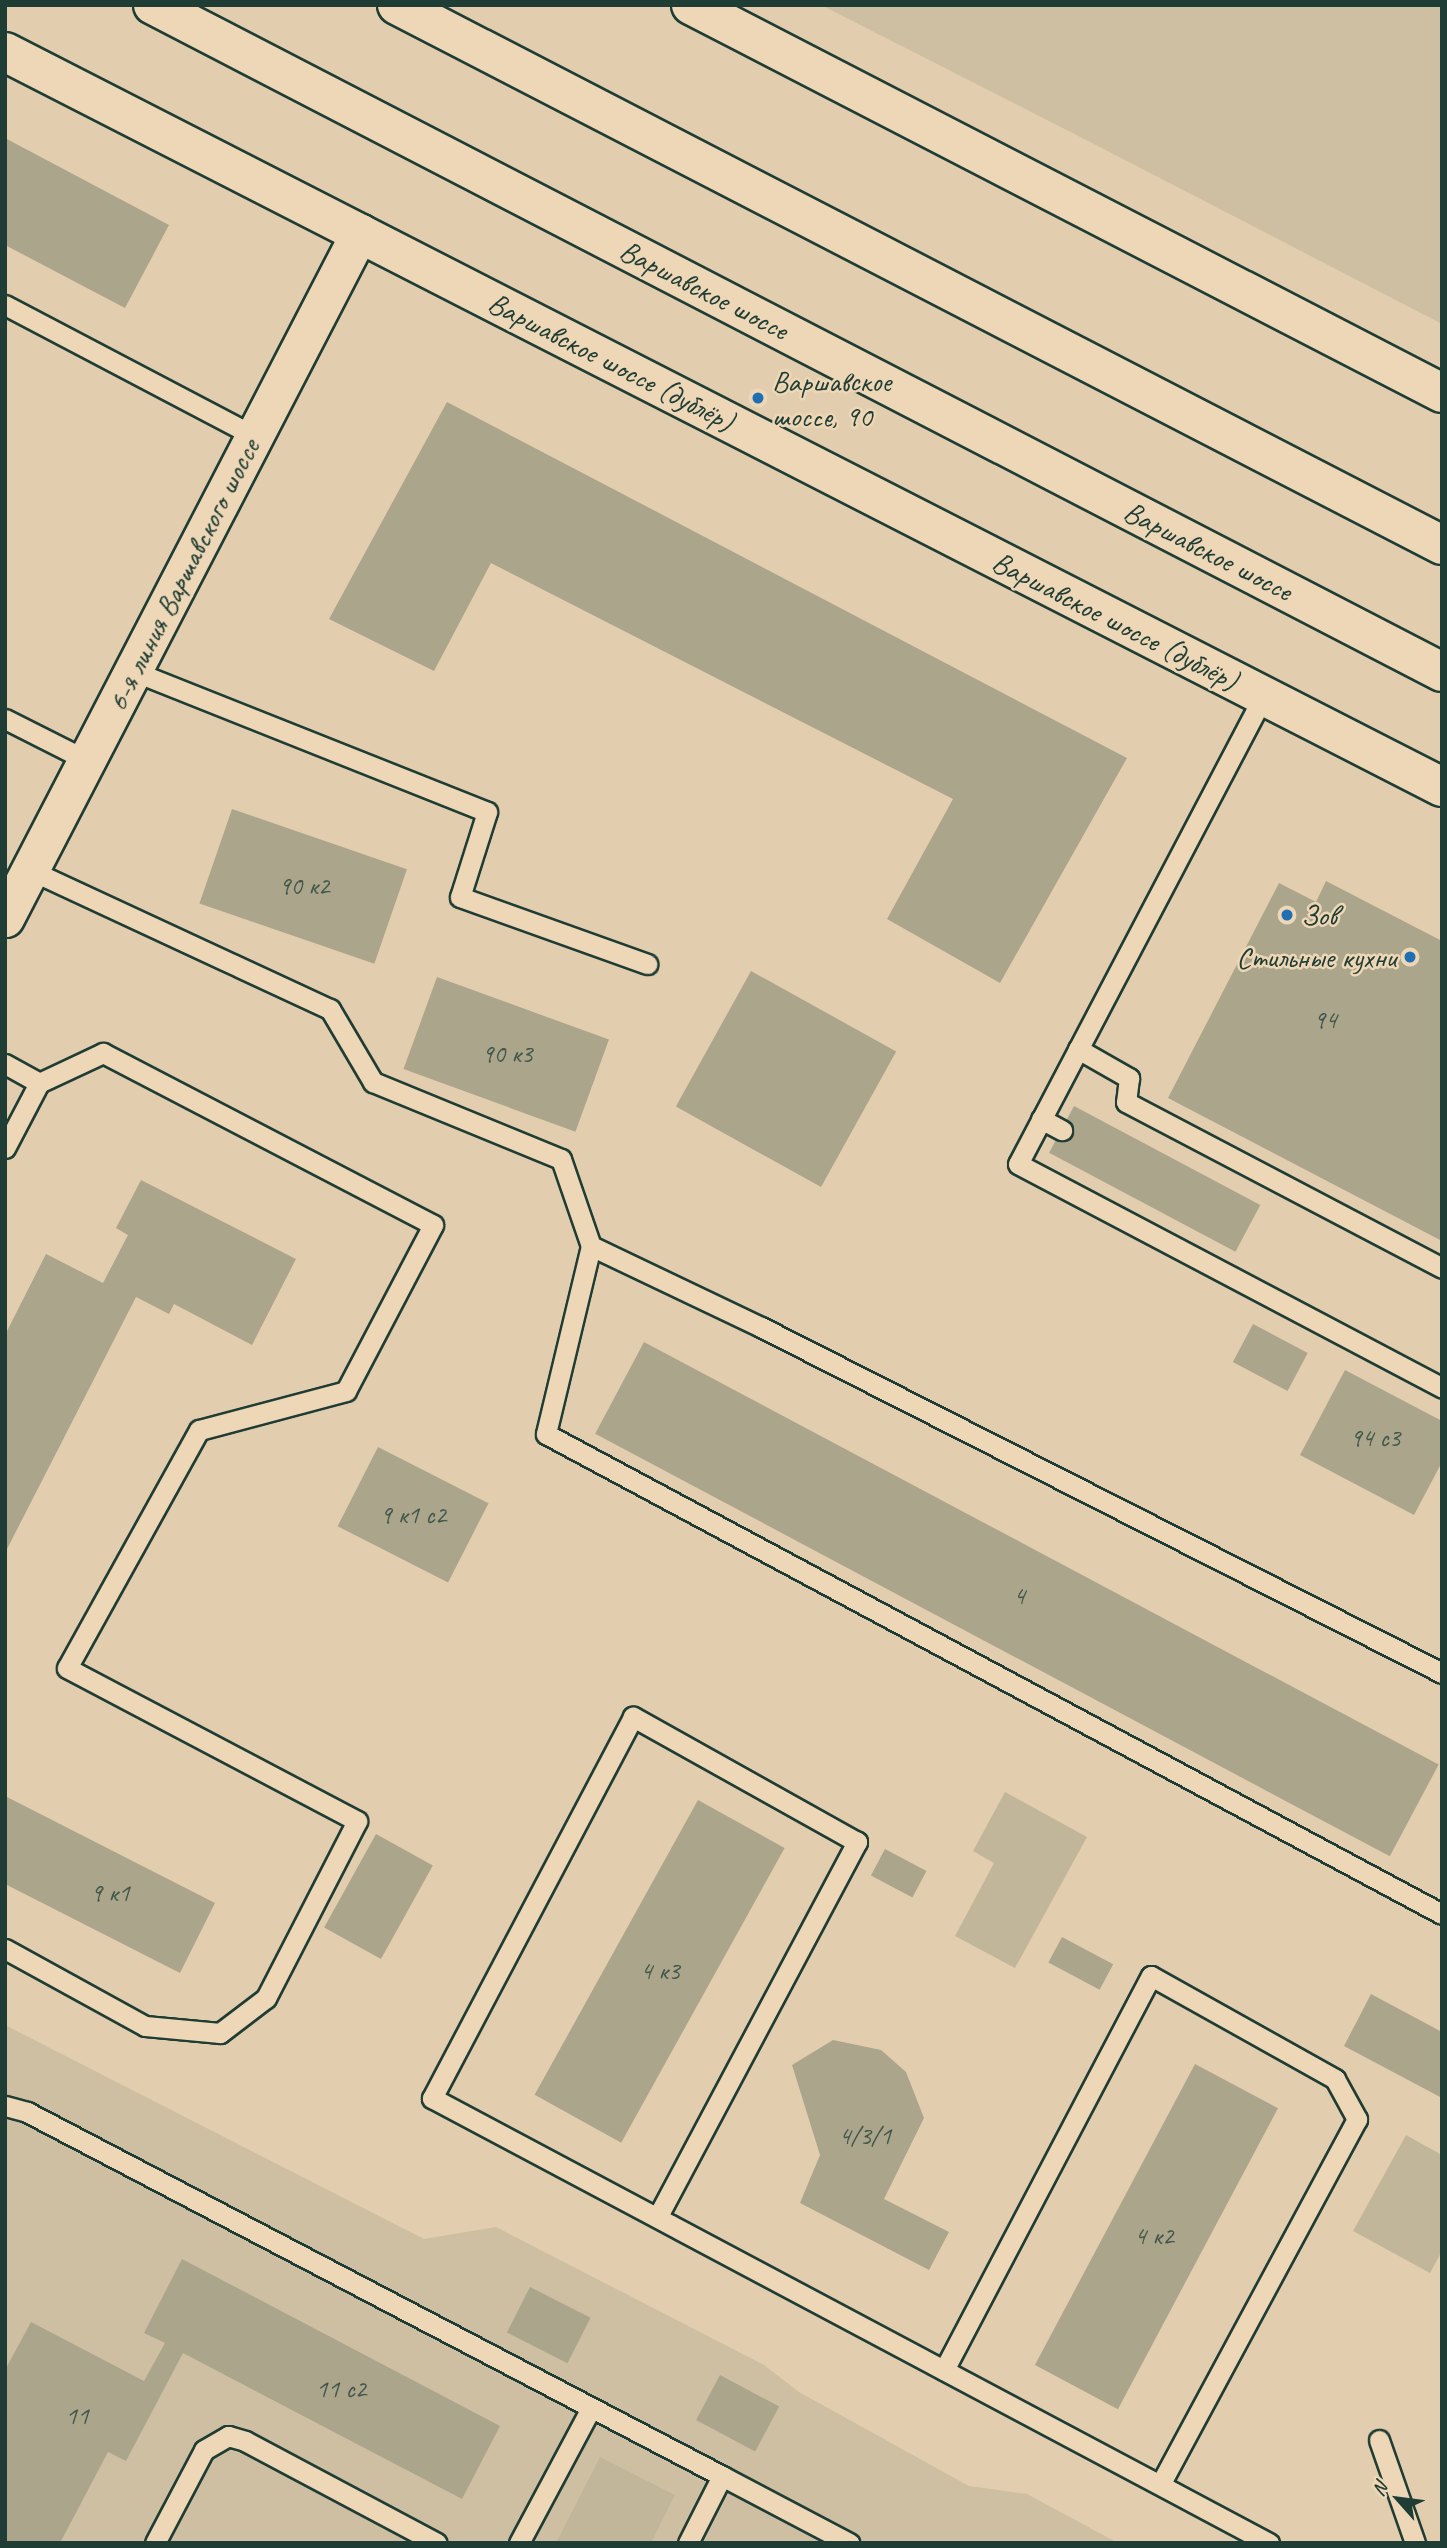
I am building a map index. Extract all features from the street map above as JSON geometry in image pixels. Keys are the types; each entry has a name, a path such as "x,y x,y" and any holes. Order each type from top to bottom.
{"main road":[{"name":"Варшавское шоссе","path":"153,5 1442,672"},
{"path":"397,5 1442,545"},
{"path":"691,5 1442,393"},
{"name":"Варшавское шоссе (дублёр)","path":"5,52 1442,787"}],"street":[{"name":"6-я линия Варшавского шоссе","path":"5,918 360,232"}],"lane":[{"path":"5,304 254,436"},
{"path":"133,671 487,812 460,897 646,964"},
{"path":"1262,697 1018,1164 1442,1388"},
{"path":"5,719 86,761"},
{"path":"30,870 330,1009 373,1082 561,1159 591,1246 547,1434 1442,1913"},
{"path":"1078,1049 1129,1078 1126,1102 1442,1268"},
{"path":"5,1147 39,1083 103,1053 433,1226 346,1391 199,1430 67,1668 357,1821 266,1998 220,2033 145,2026 5,1949"},
{"path":"5,1064 39,1083"},
{"path":"1041,1119 1062,1130"},
{"path":"591,1246 774,1334 1442,1673"},
{"path":"658,2217 856,1842 634,1717 432,2098 1161,2483 1269,2543"},
{"path":"944,2370 1151,1976 1335,2079 1357,2119 1161,2483"},
{"path":"5,2106 27,2112 849,2543"},
{"path":"519,2543 591,2408"},
{"path":"155,2543 204,2450 228,2436 245,2441 438,2543"},
{"path":"1379,2440 1415,2543"},
{"path":"688,2543 722,2476"}],"shaded area":[{"path":"821,5 1442,5 1442,324 1092,143"},
{"path":"1005,1792 1087,1837 1015,1968 955,1936 994,1863 973,1851"},
{"path":"5,2025 424,2239 496,2227 764,2365 799,2392 969,2486 1027,2494 1118,2543 5,2543"},
{"path":"1406,2135 1442,2155 1442,2251 1430,2273 1353,2231"},
{"path":"600,2457 675,2495 651,2543 556,2543"}],"building":[{"path":"5,138 169,225 125,308 5,245"},
{"path":"447,402 1127,758 1000,983 887,919 953,799 491,563 434,671 329,619"},
{"path":"232,809 407,869 374,964 199,904"},
{"path":"1326,881 1442,941 1442,1241 1168,1098 1279,883 1316,902"},
{"path":"751,971 896,1051 821,1187 676,1107"},
{"path":"437,977 609,1040 575,1132 403,1069"},
{"path":"1074,1106 1260,1205 1235,1252 1049,1153"},
{"path":"141,1180 296,1259 252,1345 174,1304 169,1314 136,1297 5,1553 5,1335 46,1254 103,1283 128,1235 116,1228"},
{"path":"1253,1324 1308,1353 1288,1391 1233,1362"},
{"path":"644,1342 1439,1765 1390,1856 595,1434"},
{"path":"1345,1370 1442,1421 1442,1462 1414,1515 1300,1455"},
{"path":"378,1447 488,1503 448,1583 338,1526"},
{"path":"5,1796 215,1903 180,1973 5,1884"},
{"path":"698,1800 785,1848 621,2143 535,2095"},
{"path":"376,1834 433,1866 381,1959 324,1928"},
{"path":"885,1849 926,1871 912,1898 871,1875"},
{"path":"1062,1937 1113,1964 1100,1990 1048,1963"},
{"path":"1371,1994 1442,2032 1442,2098 1344,2046"},
{"path":"833,2040 881,2050 906,2072 924,2118 884,2199 949,2232 929,2270 800,2203 820,2155 792,2065"},
{"path":"1195,2064 1278,2108 1118,2409 1035,2365"},
{"path":"182,2259 500,2426 462,2499 183,2353 126,2461 108,2452 60,2543 5,2543 5,2370 31,2322 144,2381 165,2343 144,2333"},
{"path":"530,2287 591,2318 567,2363 507,2332"},
{"path":"720,2375 779,2406 755,2451 696,2420"}],"place":[{"name":"Варшавское шоссе, 90","path":"758,398"},
{"name":"Зов","path":"1287,915"},
{"name":"Стильные кухни","path":"1410,957"}]}
